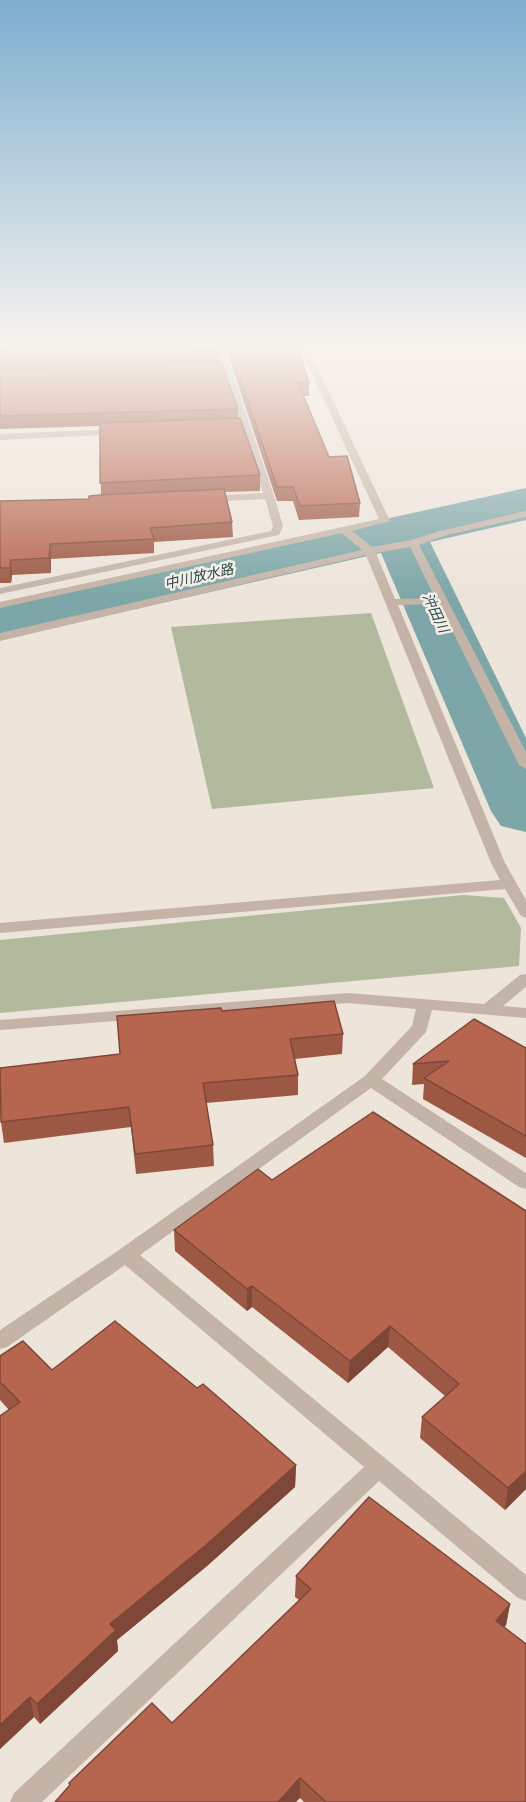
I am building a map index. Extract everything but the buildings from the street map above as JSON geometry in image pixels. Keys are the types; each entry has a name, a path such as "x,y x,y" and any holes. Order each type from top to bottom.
{"street":[{"path":"0,591 275,533 278,526 247,430"},
{"path":"0,604 385,520 343,430"},
{"path":"0,437 129,431"},
{"path":"199,499 269,496"},
{"path":"0,637 413,543 444,533 526,514"},
{"path":"344,530 370,551 498,863 526,913"},
{"path":"413,543 526,765"},
{"path":"391,602 442,601"},
{"path":"0,928 510,884"},
{"path":"488,1009 526,979"},
{"path":"0,1025 348,998 526,1012"},
{"path":"0,1341 126,1255 370,1080 420,1028 425,1005"},
{"path":"370,1080 526,1182"},
{"path":"126,1255 526,1590"},
{"path":"23,1802 379,1467"}],"green space":[{"path":"371,613 434,788 212,809 171,627"},
{"path":"463,895 504,898 521,928 519,966 0,1013 0,940"}],"waterway":[{"name":"中川放水路","path":"0,622 526,504"},
{"name":"沖田川","path":"399,533 526,811"}]}
